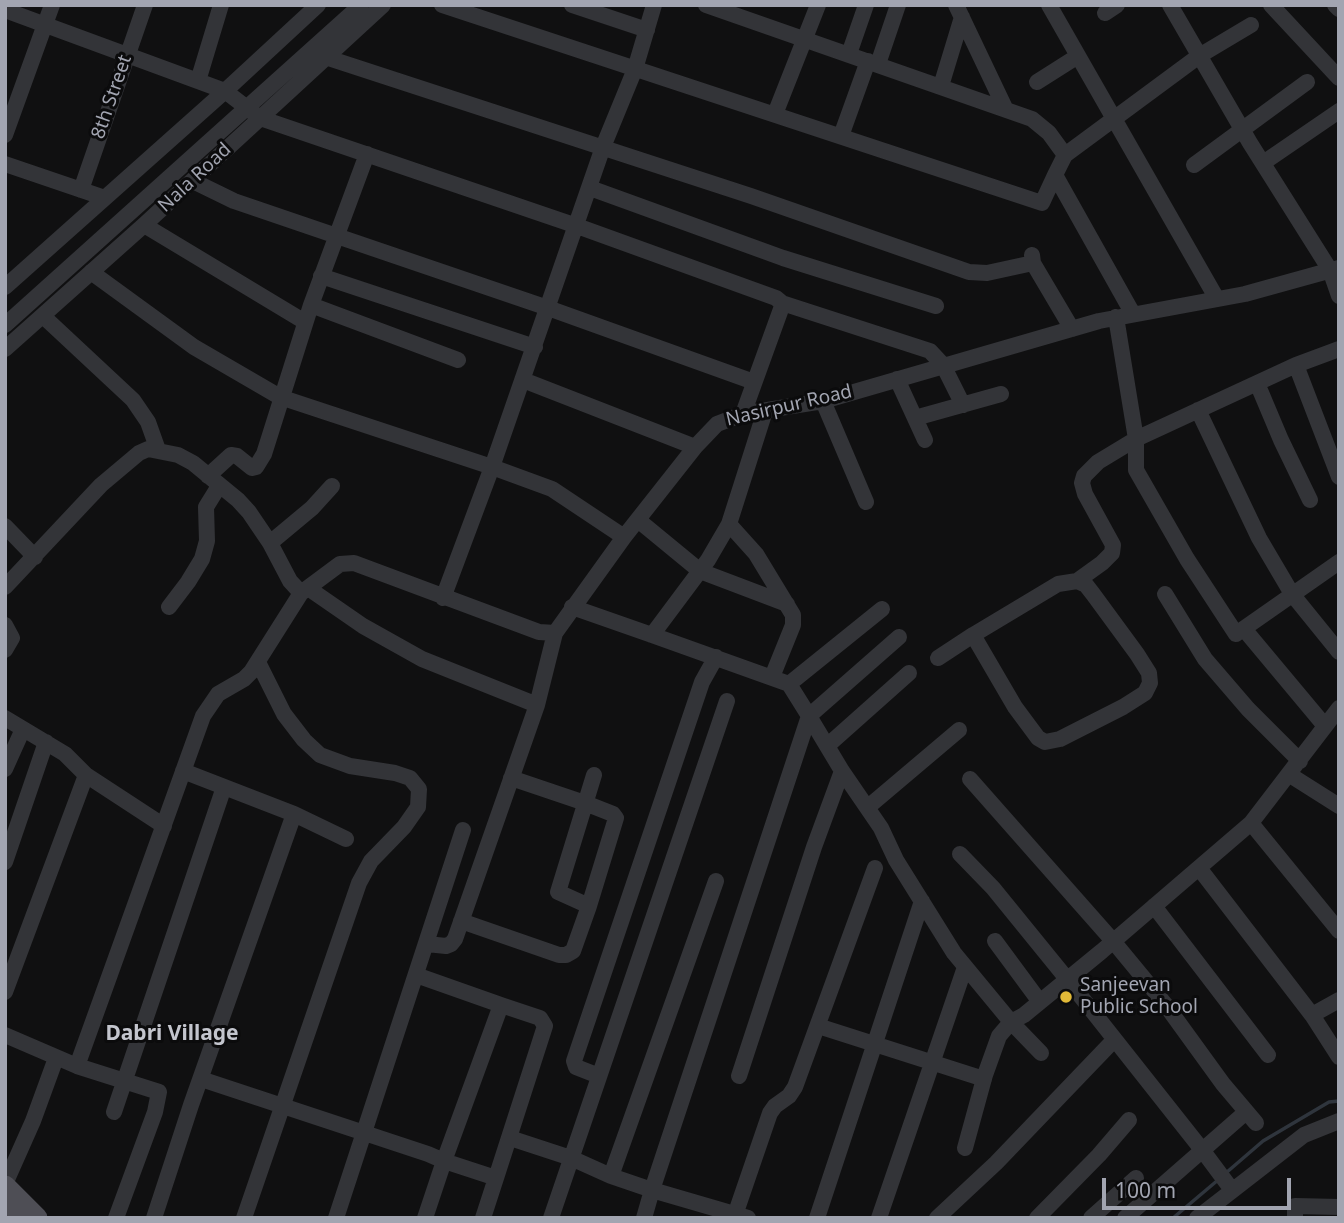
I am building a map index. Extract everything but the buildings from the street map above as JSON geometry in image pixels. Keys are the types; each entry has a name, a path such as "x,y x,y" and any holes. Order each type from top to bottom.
{"main road":[{"path":"5,1185 32,1216"},
{"path":"5,1213 10,1218"}],"street":[{"path":"5,135 52,5"},
{"name":"8th Street","path":"81,190 145,5"},
{"path":"198,81 221,5"},
{"path":"5,326 361,5"},
{"name":"Nala Road","path":"5,349 193,181 383,5"},
{"path":"442,5 1042,203 1065,155 1199,56 1251,25"},
{"path":"572,5 647,30"},
{"path":"443,598 535,347 603,147 635,69 654,5"},
{"path":"706,5 734,10 806,39 1005,108 1040,124 1065,155"},
{"path":"775,114 818,5"},
{"path":"849,54 866,5"},
{"path":"841,136 898,5"},
{"path":"1049,5 1217,299"},
{"path":"1170,5 1263,163 1334,269 1339,296"},
{"path":"1271,5 1339,78"},
{"path":"5,287 226,91 313,6"},
{"path":"5,10 226,91 260,118 577,226 775,298 782,303 918,346 930,351 943,365 963,405"},
{"path":"941,86 959,11"},
{"path":"959,11 1005,108"},
{"path":"1037,82 1078,56"},
{"path":"325,57 603,147 969,272 987,274 1032,258 1072,329"},
{"path":"1194,165 1307,82"},
{"path":"1263,163 1339,111"},
{"path":"169,607 202,559 207,541 206,507 213,481 233,455 248,467 256,467 264,454 305,322 367,154"},
{"path":"5,163 106,198"},
{"path":"1055,175 1133,314"},
{"path":"193,181 234,201 548,308 754,382"},
{"path":"590,188 783,258 936,306"},
{"path":"144,225 305,322"},
{"name":"Nasirpur Road","path":"427,944 451,944 461,921 537,705 555,633 624,537 695,447 717,424 743,414 823,401 1116,317 1245,294 1334,269"},
{"path":"91,272 194,347 281,397 492,467 559,493 624,537"},
{"path":"321,276 535,347"},
{"path":"743,414 782,303"},
{"path":"311,305 458,360"},
{"path":"43,316 133,400 148,422 158,450"},
{"path":"1116,317 1136,439 1136,470 1236,634 1292,594 1335,571"},
{"path":"938,658 1058,584 1077,581 1112,553 1113,545 1085,494 1082,483 1084,475 1098,462 1136,439 1296,365 1339,349"},
{"path":"1296,365 1339,477"},
{"path":"897,379 925,440"},
{"path":"523,380 695,447"},
{"path":"1257,383 1310,500"},
{"path":"915,418 1002,394"},
{"path":"823,401 866,502"},
{"path":"1198,410 1259,538 1292,594 1339,652"},
{"path":"652,635 700,571 729,524 765,411"},
{"path":"5,587 101,485 139,453 148,449 158,450 186,459 249,512 270,543 290,582 422,659 537,705"},
{"path":"270,543 312,508 332,486"},
{"path":"638,520 700,571 787,604"},
{"path":"729,524 756,554 793,615 793,625 772,677"},
{"path":"5,526 35,557"},
{"path":"77,1066 209,705 218,694 244,679 305,591 340,564 354,563 540,632 555,633"},
{"path":"973,635 1014,707 1038,738 1045,742 1060,740 1123,707 1145,693 1150,683 1149,673 1137,653 1094,594 1086,585 1077,581"},
{"path":"1165,594 1205,659 1248,709 1300,761"},
{"path":"572,607 789,684 842,771 881,828 896,860 954,953 1041,1053"},
{"path":"789,684 882,609"},
{"path":"5,625 12,638 5,650"},
{"path":"1244,629 1325,726"},
{"path":"644,1218 809,716 899,637"},
{"path":"600,1076 576,1067 574,1061 702,682 716,657"},
{"path":"244,1218 324,980 364,872 418,807 419,789 410,778 350,766 320,754 304,740 284,714 258,662"},
{"path":"827,746 909,673"},
{"path":"551,1218 727,701"},
{"path":"965,1149 996,1041 1012,1022 1040,1002 1251,823 1339,708"},
{"path":"5,718 65,754 86,775 164,826"},
{"path":"5,769 23,729"},
{"path":"868,807 959,730"},
{"path":"5,862 46,742"},
{"path":"183,771 294,814 346,839"},
{"path":"739,1076 814,847 842,771"},
{"path":"5,992 86,775"},
{"path":"589,906 558,892 594,775"},
{"path":"1290,775 1339,806"},
{"path":"461,921 559,955 566,955 573,951 589,906 616,818 613,814 585,803 511,778"},
{"path":"970,779 1113,941 1251,1117 1203,1151 1125,1218"},
{"path":"114,1112 224,788"},
{"path":"154,1218 294,814"},
{"path":"1251,823 1339,931"},
{"path":"336,1218 463,830"},
{"path":"961,854 993,888 1067,979 1225,1181"},
{"path":"510,1138 652,1190 739,1216 770,1112 775,1105 789,1096 795,1087 875,868"},
{"path":"1199,868 1312,1015 1339,1057"},
{"path":"611,1176 716,881"},
{"path":"817,1218 922,901"},
{"path":"1154,906 1268,1055"},
{"path":"995,940 1040,1002"},
{"path":"879,1218 965,967"},
{"path":"416,975 540,1018 545,1026 483,1218"},
{"path":"1312,1015 1339,1000"},
{"path":"425,1218 501,1005"},
{"path":"818,1026 984,1079"},
{"path":"5,1035 77,1066 159,1092 151,1125 116,1218"},
{"path":"937,1218 996,1163 1114,1040"},
{"path":"5,1185 33,1121 56,1058"},
{"path":"201,1079 496,1178"},
{"path":"1037,1218 1129,1120"},
{"path":"1197,1218 1225,1181 1304,1135 1339,1121"},
{"path":"1091,1218 1136,1178"},
{"path":"1295,1218 1295,1206 1339,1207"}],"waterway":[{"path":"1227,1172 1263,1141 1329,1102 1339,1101"},
{"path":"1173,1218 1218,1180"}],"place":[{"name":"Sanjeevan Public School","path":"1066,997"}],"district":[{"name":"Dabri Village","path":"172,1034"}]}
